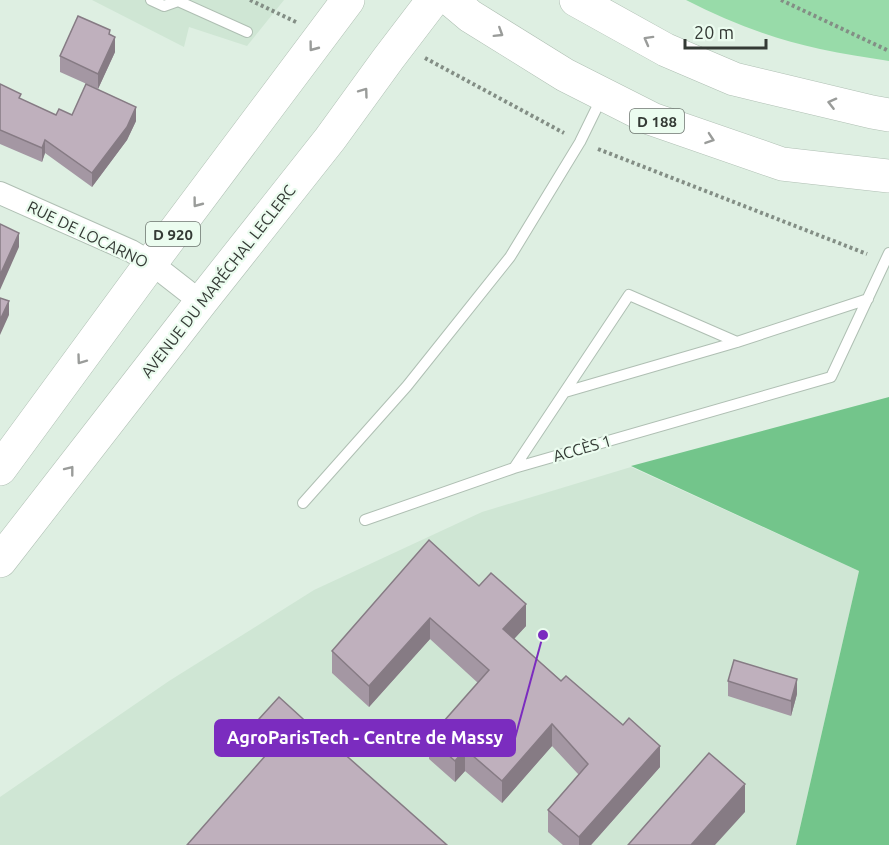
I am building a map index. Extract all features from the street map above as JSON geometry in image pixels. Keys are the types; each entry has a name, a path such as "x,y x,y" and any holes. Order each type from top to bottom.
{"main road":[{"name":"D 920","path":"6,449 151,263 348,0"},
{"name":"AVENUE DU MARÉCHAL LECLERC","path":"0,561 330,139 433,0"},
{"name":"D 188","path":"451,0 470,16 565,75 652,119 782,164 889,176"},
{"path":"576,0 666,50 734,79 889,115"}],"street":[{"name":"RUE DE LOCARNO","path":"0,193 131,251 151,263 201,302"}],"lane":[{"path":"151,0 164,6 178,2 247,32"},
{"path":"303,503 407,386 510,257 580,142 604,94"},
{"name":"ACCÈS 1","path":"514,468 831,377 887,257"},
{"name":"ACCÈS 1","path":"514,468 629,296 737,342"},
{"path":"565,392 737,342 868,299"},
{"path":"365,520 514,468"}],"path":[{"path":"250,0 302,25"},
{"path":"781,0 889,51"},
{"path":"419,55 580,142 887,257"}],"shaded area":[{"path":"92,0 284,0 247,46 189,27 184,47"},
{"path":"631,467 859,571 796,845 0,845 0,797 169,681 314,590 482,512"}],"green space":[{"path":"686,0 889,0 889,61 829,51 768,35 718,16"},
{"path":"889,397 889,845 796,845 859,571 631,466"}],"building":[{"path":"78,16 110,30 109,34 115,37 98,74 60,56"},
{"path":"0,84 21,94 19,98 56,115 59,109 72,115 86,84 136,107 127,127 92,173 45,140 42,148 0,130"},
{"path":"0,224 19,233 0,275"},
{"path":"0,298 9,301 0,320"},
{"path":"429,540 479,586 491,573 526,604 503,629 561,681 566,676 623,725 629,718 660,746 579,837 548,810 588,764 552,724 502,781 465,749 455,761 429,738 489,670 430,618 369,686 332,651"},
{"path":"734,660 797,679 791,701 728,681"},
{"path":"279,697 447,845 187,845 280,739 259,719"},
{"path":"709,753 745,784 691,845 628,845"}],"place":[{"name":"AgroParisTech - Centre de Massy","path":"543,635"}]}
